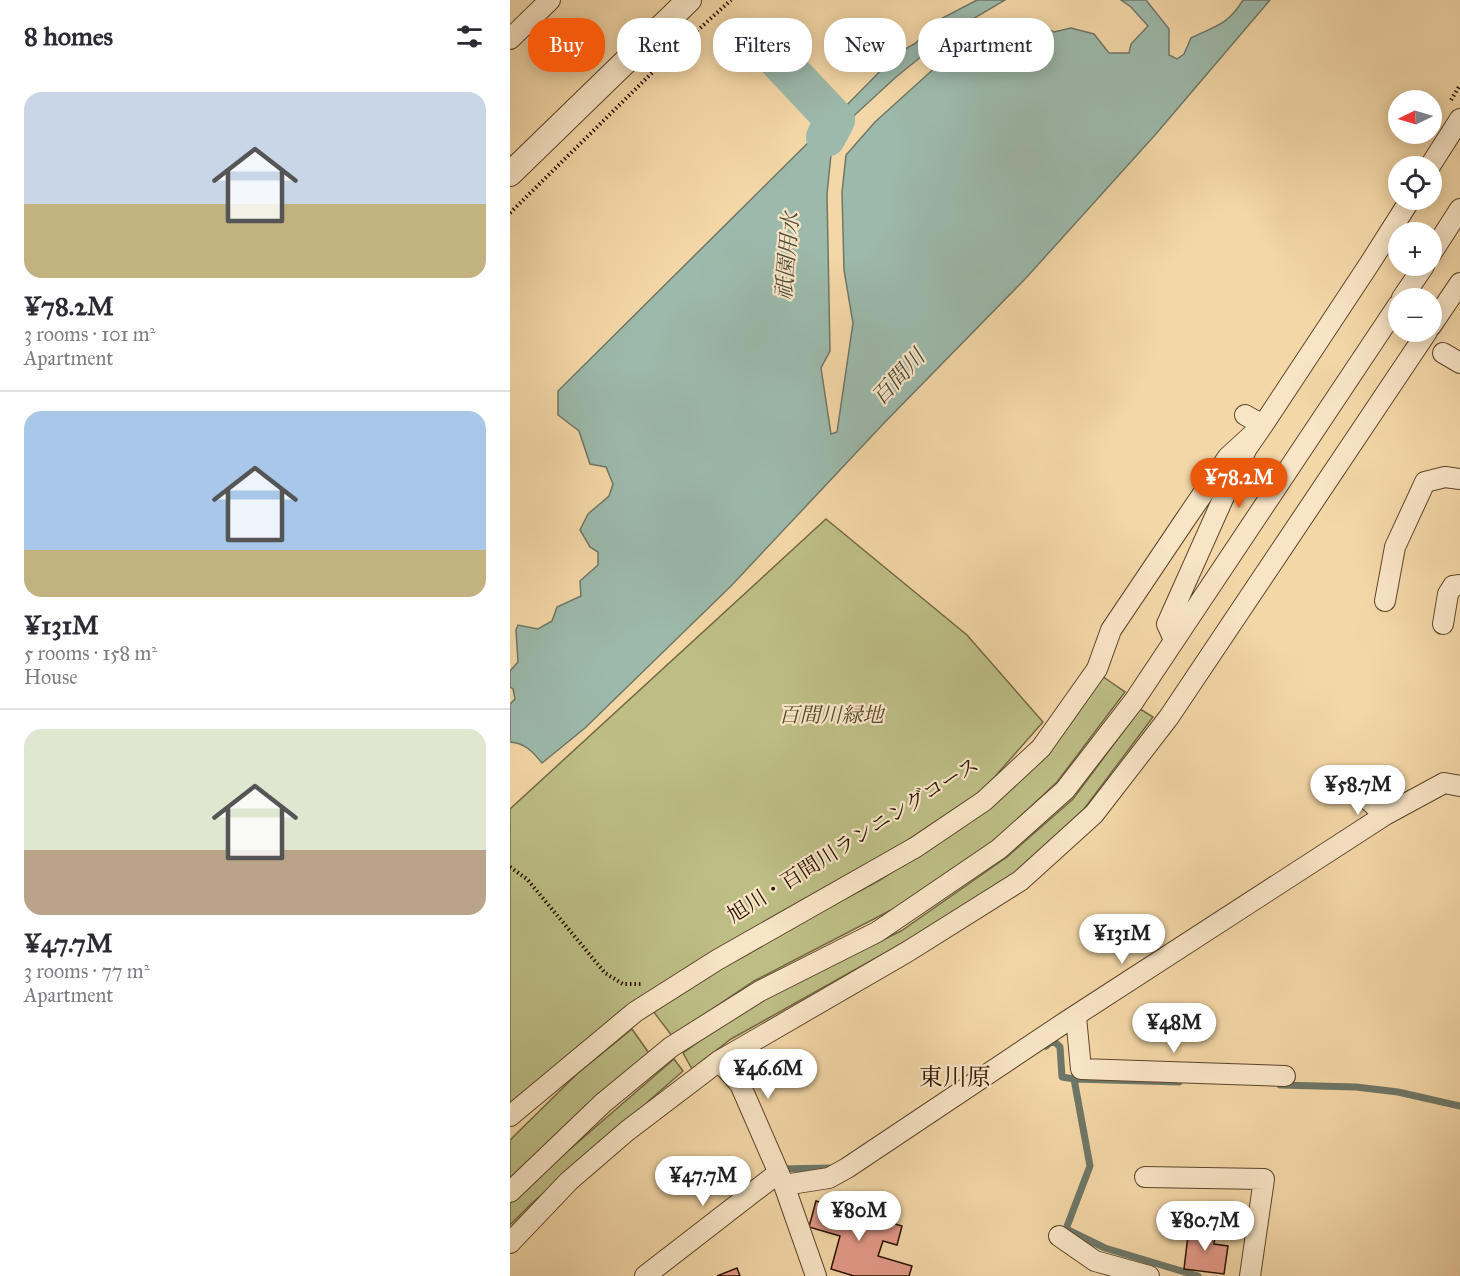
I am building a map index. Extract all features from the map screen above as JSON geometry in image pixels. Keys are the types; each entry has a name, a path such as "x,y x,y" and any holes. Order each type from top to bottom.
{"street":[{"path":"510,39 550,0"},
{"path":"510,174 688,0"},
{"path":"1436,156 1460,119"},
{"path":"1442,237 1460,209"},
{"path":"1174,640 1167,624 1247,448 1404,210"},
{"path":"1442,310 1460,283"},
{"path":"510,1192 603,1103 671,1047 760,991 877,932 999,849 1065,790 1134,701 1388,320"},
{"path":"510,1243 569,1181 602,1152 719,1061 908,952 1020,881 1094,814 1169,717 1420,342"},
{"path":"1245,415 1263,425"},
{"path":"510,1116 635,1012 717,960 916,847 992,794 1041,748 1097,669 1111,630 1185,520 1228,458 1263,425"},
{"path":"1385,601 1395,547 1425,482 1445,477 1460,479"},
{"path":"1443,624 1448,594 1453,586 1460,585"},
{"path":"645,1276 772,1177 779,1175 829,1178 847,1168 1385,815 1444,783 1460,786"},
{"path":"1356,789 1385,815"},
{"path":"1076,1017 1082,1069 1285,1076"},
{"path":"719,1061 741,1084 819,1275"},
{"path":"1145,1177 1264,1179 1250,1276"},
{"path":"1059,1236 1095,1261 1149,1276"}],"path":[{"path":"510,213 664,61 730,0"},
{"path":"510,867 527,879 605,973 623,984 648,984"}],"green space":[{"name":"百間川緑地","path":"826,519 967,635 1043,722 984,789 510,1106 510,809"},
{"path":"1102,676 1125,692 1057,782 999,837 895,908 754,981 672,1036 653,1011 748,951 880,880 989,807"},
{"path":"1140,709 1153,717 1084,809 1017,871 908,940 731,1039 692,1069 683,1053 736,1015 790,985 901,931 1007,857 1073,799"},
{"path":"632,1029 651,1056 510,1183 510,1140 578,1073"},
{"path":"674,1059 683,1071 510,1225 510,1203 517,1195"}],"water":[{"path":"977,0 1005,0 974,18 942,18"},
{"name":"百間川","path":"1121,0 1146,0 1169,29 1169,55 1177,59 1184,54 1191,38 1226,20 1243,0 1270,0 1155,135 1026,278 885,422 731,586 585,728 542,763 524,746 510,742 510,704 515,699 513,689 510,687 510,671 518,662 516,630 518,625 538,629 552,621 557,607 581,596 580,581 598,565 598,552 590,547 580,530 588,514 609,496 613,484 606,467 590,464 579,431 558,415 558,391 826,125 804,101 815,89 839,113 879,72 902,72 833,135 827,194 830,351 821,368 831,434 837,432 853,323 844,270 842,192 846,155 875,122 930,72 1054,72 1054,32 1071,28 1094,34 1109,53 1129,53 1131,44 1148,26 1131,7"},
{"path":"918,40 918,59 906,69 906,49"}],"building":[{"path":"816,1201 902,1226 897,1245 883,1241 878,1256 912,1266 909,1276 854,1276 831,1269 840,1236 809,1227"},
{"path":"1189,1227 1216,1231 1214,1244 1228,1246 1224,1274 1184,1269"},
{"path":"737,1268 740,1276 717,1276"}],"waterway":[{"name":"祇園用水","path":"790,72 835,120 826,137"},
{"path":"1046,1046 1051,1042 1060,1047 1062,1077 1074,1079 1090,1166 1066,1229 1105,1248 1198,1276"},
{"path":"1074,1079 1179,1082"},
{"path":"1280,1085 1356,1087 1398,1092 1460,1106"},
{"path":"780,1169 830,1168"}],"district":[{"name":"東川原","path":"955,1077"}]}
